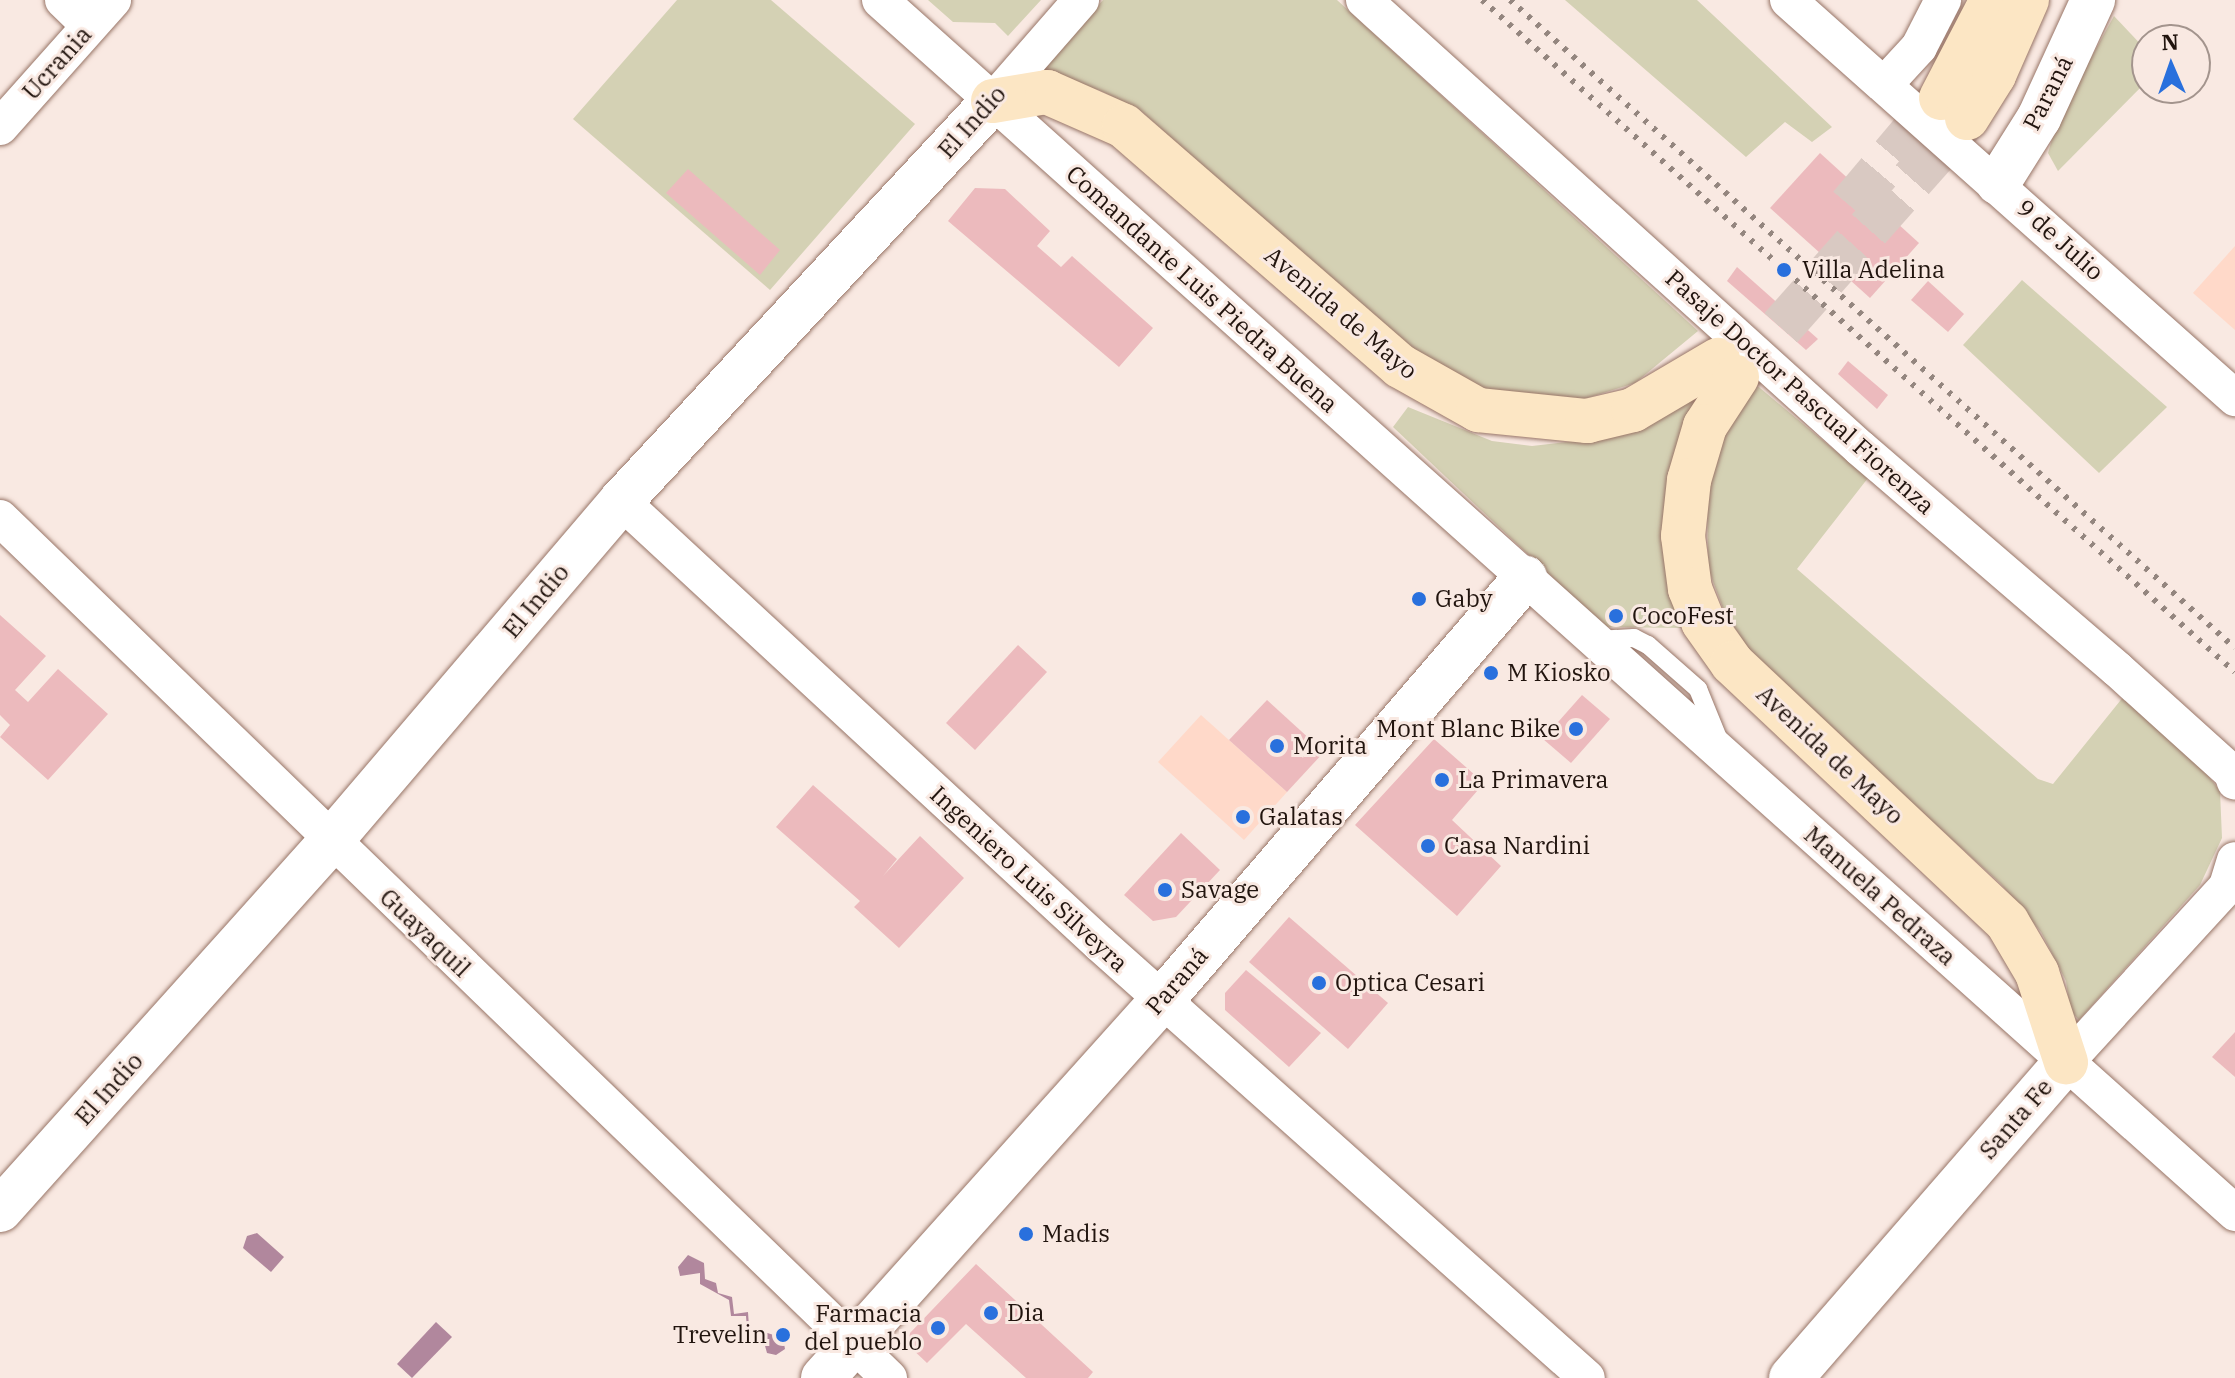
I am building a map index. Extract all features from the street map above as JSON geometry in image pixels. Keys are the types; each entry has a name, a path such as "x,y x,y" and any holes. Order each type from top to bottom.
{"main road":[{"path":"1992,0 1954,108 1994,75 2027,0"},
{"name":"Avenida de Mayo","path":"993,101 1047,92 1124,126 1400,366 1478,410 1587,421 1633,410 1728,368 1705,426 1689,480 1683,536 1690,589 1703,622 1732,663 2007,922 2037,973 2066,1062"}],"street":[{"path":"63,0 102,13"},
{"name":"Comandante Luis Piedra Buena","path":"880,0 1525,578"},
{"name":"El Indio","path":"0,1210 330,842 621,501 993,101 1081,0"},
{"name":"Pasaje Doctor Pascual Fiorenza","path":"1364,0 1860,448 2129,679 2232,773 2235,782"},
{"name":"9 de Julio","path":"1788,0 1998,183 2235,398"},
{"path":"1885,84 1919,47 1943,0"},
{"name":"Paraná","path":"1998,183 2039,118 2093,0"},
{"name":"Ucrania","path":"0,127 102,13"},
{"name":"Ingeniero Luis Silveyra","path":"621,501 1162,1000 1587,1378"},
{"name":"Guayaquil","path":"0,518 330,842 889,1378"},
{"name":"Paraná","path":"823,1378 1162,1000 1525,578"},
{"name":"Manuela Pedraza","path":"1525,578 2235,1213"},
{"name":"Santa Fe","path":"1791,1378 2066,1062 2227,886 2235,860"}],"shaded area":[{"path":"677,0 771,0 915,124 770,290 573,119"},
{"path":"928,0 1041,0 1008,36 995,23 953,22"},
{"path":"1103,0 1337,0 1698,331 1635,383 1584,399 1515,399 1461,384 1382,326 1140,110 1099,90 1038,74"},
{"path":"1565,0 1697,0 1832,127 1812,142 1785,122 1746,157"},
{"path":"2114,16 2131,34 2131,97 2058,171 2048,153 2059,116"},
{"path":"2235,246 2235,330 2193,293"},
{"path":"2022,280 2167,407 2099,473 1963,345"},
{"path":"1717,372 1684,628 1605,627 1393,427 1408,407 1492,441 1532,446 1575,441"},
{"path":"1754,383 1868,478 1797,569 2038,779 2053,784 2124,696 2203,769 2220,791 2222,838 2200,885 2079,1020 2070,1010 2066,981 2041,932 2001,884 1757,662 1724,611 1708,568 1707,487 1725,434"},
{"path":"1201,715 1287,792 1244,840 1158,762"},
{"path":"257,1233 284,1257 271,1272 243,1248 247,1236"},
{"path":"688,1255 704,1263 705,1279 716,1283 718,1293 732,1297 734,1314 748,1312 749,1327 783,1338 785,1349 776,1355 767,1353 762,1335 747,1330 746,1316 731,1316 729,1300 700,1284 700,1273 680,1276 678,1267"},
{"path":"436,1322 452,1337 412,1378 397,1364"}],"building":[{"path":"1820,153 1919,243 1870,298 1770,208"},
{"path":"688,169 780,250 760,275 666,193"},
{"path":"975,188 1005,189 1050,231 1037,246 1061,267 1072,256 1153,328 1119,367 948,221"},
{"path":"1737,267 1818,339 1806,350 1727,281"},
{"path":"1928,281 1964,314 1948,332 1911,300"},
{"path":"1848,361 1888,395 1877,409 1838,374"},
{"path":"0,615 46,656 15,690 28,702 58,669 108,714 48,780 0,737 10,725 0,715"},
{"path":"1018,645 1047,672 975,750 946,723"},
{"name":"Mont Blanc Bike","path":"1582,695 1610,719 1571,763 1543,739"},
{"name":"Morita","path":"1267,700 1324,752 1287,792 1229,740"},
{"name":"Casa Nardini","path":"1434,739 1484,783 1452,820 1501,866 1457,916 1355,825"},
{"path":"813,785 897,859 883,876 920,836 964,878 899,948 854,907 860,901 776,827"},
{"name":"Savage","path":"1181,833 1220,870 1176,917 1153,921 1124,895"},
{"name":"Optica Cesari","path":"1289,917 1388,1003 1348,1049 1249,962"},
{"path":"1246,970 1321,1033 1289,1067 1225,1010 1225,993"},
{"path":"2235,1032 2235,1077 2212,1057"},
{"name":"Dia","path":"976,1264 1093,1372 1088,1378 1026,1378 966,1324 927,1363 908,1345 910,1333"}],"tunnel":[{"path":"1850,206 1941,98"},
{"path":"1737,377 1967,118"}],"railway":[{"path":"1482,0 2235,672"},
{"path":"1510,0 2235,648"}],"place":[{"name":"Villa Adelina","path":"1784,270"},
{"name":"Gaby","path":"1419,599"},
{"name":"CocoFest","path":"1616,616"},
{"name":"M Kiosko","path":"1491,673"},
{"name":"Mont Blanc Bike","path":"1576,729"},
{"name":"Morita","path":"1277,746"},
{"name":"La Primavera","path":"1442,780"},
{"name":"Galatas","path":"1243,817"},
{"name":"Casa Nardini","path":"1428,846"},
{"name":"Savage","path":"1165,890"},
{"name":"Optica Cesari","path":"1319,983"},
{"name":"Madis","path":"1026,1234"},
{"name":"Dia","path":"991,1313"},
{"name":"Farmacia del pueblo","path":"938,1328"},
{"name":"Trevelin","path":"783,1335"}]}
